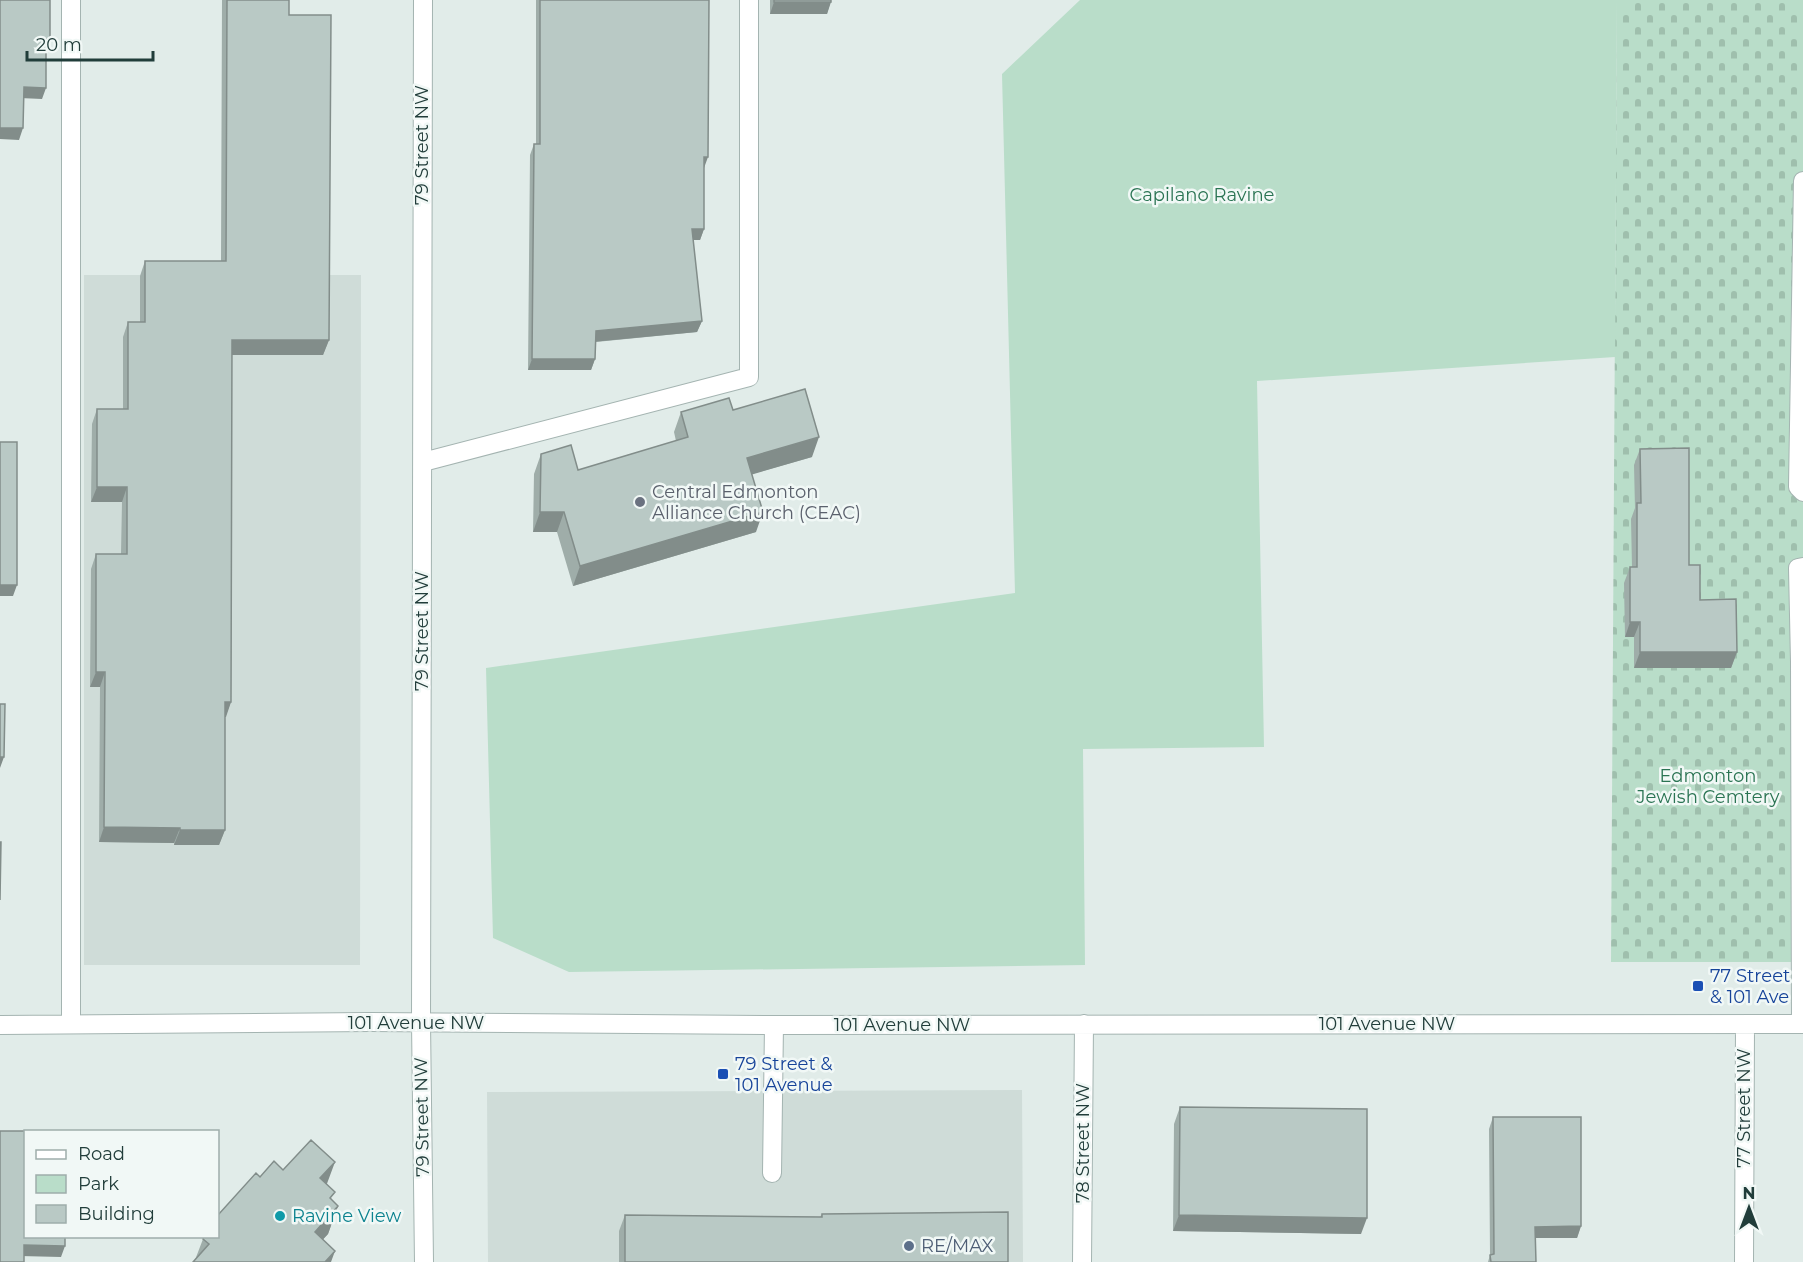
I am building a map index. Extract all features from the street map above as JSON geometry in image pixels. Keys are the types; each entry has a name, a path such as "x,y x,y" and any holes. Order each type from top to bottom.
{"street":[{"path":"71,0 71,1024"},
{"name":"79 Street NW","path":"423,0 421,1022 424,1262"},
{"path":"423,462 750,378 750,0"},
{"path":"1803,181 1798,487 1803,492"},
{"path":"1802,1024 1801,662 1798,568 1803,567"},
{"name":"101 Avenue NW","path":"0,1025 421,1022 774,1025 1744,1026 1802,1024"},
{"name":"78 Street NW","path":"1082,1262 1084,1024"},
{"path":"772,1173 774,1025"},
{"name":"77 Street NW","path":"1744,1026 1744,1262"}],"shaded area":[{"path":"84,275 361,275 360,965 84,965"},
{"path":"1022,1090 1023,1262 488,1262 487,1092"}],"green space":[{"name":"Capilano Ravine","path":"1080,0 1617,0 1615,357 1257,381 1264,747 1083,749 1085,965 569,972 493,938 486,668 1015,593 1002,74"},
{"name":"Edmonton Jewish Cemtery","path":"1617,0 1803,0 1803,962 1611,962"}],"building":[{"path":"0,0 50,0 50,39 46,39 46,88 24,87 23,128 0,128"},
{"path":"227,0 289,0 289,15 331,15 329,340 232,340 231,702 225,702 225,830 104,827 105,672 96,672 96,554 127,554 127,487 97,487 97,409 128,409 128,322 145,322 145,261 226,261"},
{"path":"540,0 709,0 708,157 704,157 704,229 692,229 702,321 596,331 595,359 532,359 534,144 540,144"},
{"path":"774,0 831,0 831,2 774,2"},
{"name":"Central Edmonton Alliance Church (CEAC)","path":"805,389 819,437 747,458 763,512 580,566 564,512 540,512 541,454 571,445 578,470 688,437 681,412 729,398 733,410"},
{"path":"0,442 17,442 17,585 0,585"},
{"path":"1689,448 1689,565 1700,565 1700,600 1736,599 1737,652 1640,652 1640,622 1630,622 1630,567 1637,567 1637,503 1641,503 1640,449"},
{"path":"0,704 5,704 4,757 0,757"},
{"path":"0,842 1,842 0,900"},
{"path":"1180,1107 1367,1109 1367,1218 1179,1215"},
{"path":"1493,1117 1581,1117 1581,1226 1535,1227 1536,1262 1491,1262 1490,1255 1494,1254"},
{"path":"0,1131 24,1131 24,1238 65,1238 65,1246 24,1245 24,1262 0,1262"},
{"name":"Ravine View","path":"311,1140 335,1162 320,1178 335,1192 330,1198 338,1206 315,1232 335,1251 325,1262 193,1262 209,1244 203,1238 219,1238 219,1214 256,1173 260,1177 274,1161 283,1170"},
{"path":"1008,1212 1008,1262 625,1262 625,1215 822,1217 822,1214"}],"place":[{"name":"Central Edmonton Alliance Church (CEAC)","path":"640,502"},
{"name":"77 Street & 101 Ave","path":"1698,986"},
{"name":"79 Street & 101 Avenue","path":"723,1074"},
{"name":"Ravine View","path":"280,1216"},
{"name":"RE/MAX","path":"909,1246"}]}
